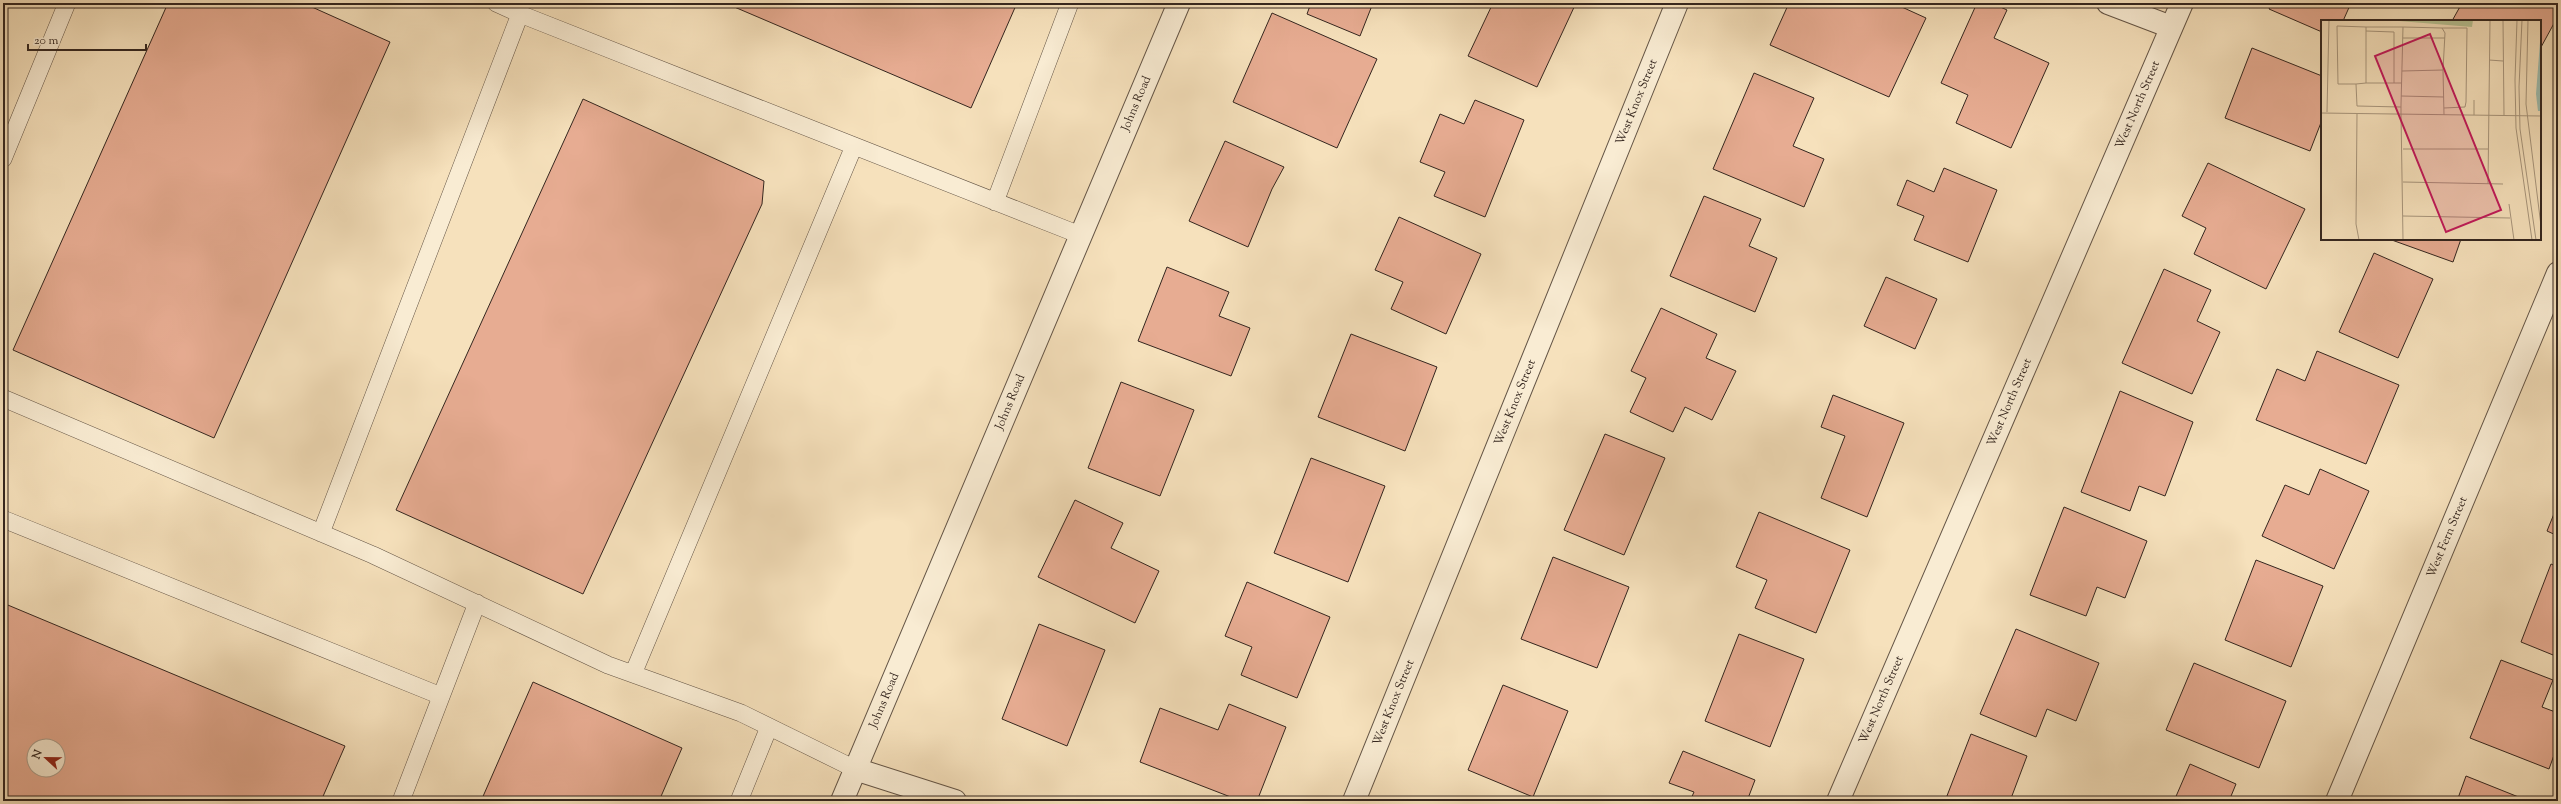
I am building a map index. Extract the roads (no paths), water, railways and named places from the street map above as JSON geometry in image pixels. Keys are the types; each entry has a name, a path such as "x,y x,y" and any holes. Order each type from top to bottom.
{"street":[{"name":"Johns Road","path":"842,801 1178,3"},
{"name":"West Knox Street","path":"1354,801 1677,3"},
{"path":"2108,3 2171,27"},
{"name":"West North Street","path":"1838,801 2182,3"},
{"name":"West Fern Street","path":"2337,801 2558,273"},
{"path":"855,769 955,801"}],"lane":[{"path":"3,159 67,3"},
{"path":"496,3 520,14 1080,236"},
{"path":"995,202 1070,3"},
{"path":"321,533 520,14"},
{"path":"633,674 854,146"},
{"path":"3,398 321,533 477,603 608,666 741,713 855,769"},
{"path":"3,519 442,696"},
{"path":"401,801 477,603"},
{"path":"739,801 769,727"}]}
